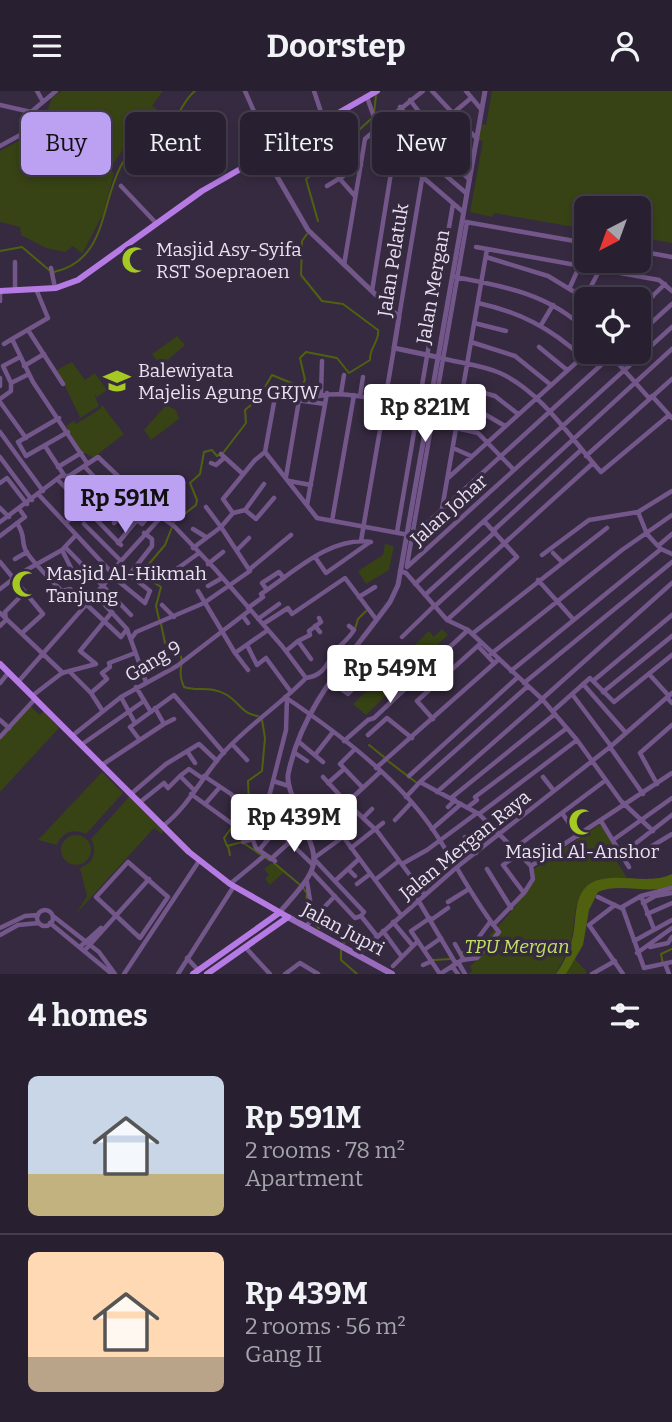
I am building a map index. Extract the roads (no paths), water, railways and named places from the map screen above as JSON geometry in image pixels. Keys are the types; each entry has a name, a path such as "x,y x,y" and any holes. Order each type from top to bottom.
{"main road":[{"path":"340,112 372,94"},
{"path":"0,291 55,288 82,278 156,223 240,169"},
{"name":"Jalan Jupri","path":"0,664 130,795 199,860 232,885 279,913 311,922 381,971 392,970"},
{"path":"207,974 217,962 279,913"},
{"path":"195,972 245,947 288,917"}],"street":[{"path":"37,91 42,100"},
{"path":"0,105 31,112 42,100 56,91"},
{"path":"246,91 253,112"},
{"path":"314,91 321,112"},
{"path":"395,112 423,91"},
{"path":"432,91 450,112"},
{"path":"466,91 481,109"},
{"name":"Jalan Mergan","path":"289,786 288,778 309,713 390,602 404,570 405,534 440,358 484,91"},
{"path":"372,94 374,112"},
{"path":"456,112 471,98"},
{"path":"410,100 420,112"},
{"path":"400,107 428,142 469,179"},
{"path":"470,132 477,139"},
{"path":"0,146 21,133"},
{"path":"344,265 365,139 372,133"},
{"path":"327,186 361,164"},
{"path":"279,175 303,222 399,317"},
{"path":"372,291 390,175"},
{"path":"419,175 463,211"},
{"path":"445,175 466,193"},
{"path":"339,178 356,197"},
{"name":"Jalan Pelatuk","path":"394,348 422,178"},
{"path":"121,186 156,223"},
{"path":"397,532 453,204"},
{"path":"464,222 574,240"},
{"path":"476,247 574,264"},
{"path":"442,510 487,249"},
{"path":"651,253 672,257"},
{"path":"486,257 540,273 574,290"},
{"path":"15,262 15,289"},
{"path":"51,268 50,275 55,288"},
{"path":"570,287 576,273"},
{"path":"625,273 659,280 672,291"},
{"path":"454,277 516,289 553,305 574,321"},
{"path":"653,296 664,284"},
{"path":"4,344 47,319 36,288"},
{"path":"0,291 0,301"},
{"path":"478,303 514,312 541,325 574,351"},
{"path":"651,323 672,303"},
{"path":"541,325 553,305"},
{"path":"474,323 506,331"},
{"name":"Jalan Johar","path":"404,570 672,327"},
{"path":"28,330 63,384"},
{"path":"12,339 24,366 68,432 86,465 116,500"},
{"path":"471,342 515,356 551,385"},
{"path":"539,347 567,370"},
{"path":"326,573 371,542 361,541 394,348 503,374 536,398 601,472 670,417 620,364"},
{"path":"415,584 672,349"},
{"path":"24,366 44,354"},
{"path":"20,357 3,365 11,383 11,391 0,400 26,438"},
{"path":"440,358 413,536 404,570 447,620 470,632 496,661 512,670 542,700 577,740 626,806 653,831"},
{"path":"307,505 325,404 322,361"},
{"path":"448,478 574,364"},
{"path":"413,536 601,364"},
{"path":"11,383 29,374"},
{"path":"341,393 344,375"},
{"path":"332,521 363,377"},
{"path":"0,378 0,386"},
{"path":"586,456 672,379"},
{"path":"463,387 495,396 518,414"},
{"path":"300,400 324,393 341,393 385,401"},
{"path":"233,513 223,499 265,449 274,398 325,404"},
{"path":"287,479 300,400"},
{"path":"460,407 481,412 505,426"},
{"path":"59,418 18,442 23,451 28,456 68,432"},
{"path":"456,428 474,432 514,470"},
{"path":"0,432 18,454 41,493 76,535 121,584 145,603 150,591 130,575"},
{"path":"45,446 64,476"},
{"path":"453,448 472,456"},
{"path":"265,449 317,518 413,536"},
{"path":"425,595 581,450"},
{"path":"18,454 23,451"},
{"path":"58,467 81,453"},
{"path":"211,463 216,465 223,456 243,474"},
{"path":"0,457 32,500"},
{"path":"0,522 20,510 57,479 96,457 101,458 172,525 222,578 286,650 306,678"},
{"path":"402,637 593,463"},
{"path":"0,483 13,474"},
{"path":"7,478 27,504"},
{"path":"57,479 120,544 137,520 142,524 154,510"},
{"path":"287,479 311,485"},
{"path":"193,548 221,527 233,513 245,510 264,484"},
{"path":"104,512 128,485"},
{"path":"542,555 589,520 638,512 672,491"},
{"path":"114,523 138,495"},
{"path":"245,510 256,519 274,498"},
{"path":"66,523 82,507"},
{"path":"206,507 250,569"},
{"path":"0,508 9,517"},
{"path":"0,536 25,517 20,510"},
{"path":"638,512 647,534 659,547 672,554"},
{"path":"491,654 556,601 672,515"},
{"path":"18,682 87,605 144,533 161,517"},
{"path":"447,620 517,557 484,521"},
{"path":"18,523 25,534 24,546 27,552 62,591 70,589 121,637 127,629"},
{"path":"84,524 121,561"},
{"path":"346,739 374,718 470,632 607,528"},
{"path":"193,529 206,537"},
{"path":"121,584 152,546 152,539 144,533"},
{"path":"131,639 136,632 161,624 230,587 291,534"},
{"path":"512,670 672,534"},
{"path":"0,589 13,578 63,548 76,535"},
{"path":"237,550 249,538"},
{"name":"Gang 9","path":"72,736 121,697 182,662 243,616 267,590 315,557 329,548 361,541"},
{"path":"63,548 75,576"},
{"path":"63,548 131,615"},
{"path":"15,559 27,552"},
{"path":"208,564 223,552"},
{"path":"553,553 562,562"},
{"path":"160,581 199,554"},
{"path":"315,557 332,586"},
{"path":"406,797 526,684 672,562"},
{"path":"1,566 44,614 22,633"},
{"path":"208,586 222,578"},
{"path":"263,624 288,608 292,614 345,578 376,619"},
{"path":"538,580 573,619"},
{"path":"437,792 672,583"},
{"path":"359,597 375,587"},
{"path":"198,591 220,632 248,670"},
{"path":"0,626 5,612 24,593"},
{"path":"104,604 127,629 146,682"},
{"path":"258,619 279,604"},
{"path":"162,605 174,617"},
{"path":"0,737 33,698 66,672 96,664 80,651 112,612"},
{"path":"3,615 91,693 102,710"},
{"path":"593,681 672,615"},
{"path":"243,616 248,622"},
{"path":"309,631 321,622 319,618"},
{"path":"286,650 310,635 305,625"},
{"path":"315,626 320,632"},
{"path":"162,826 180,813 203,777 232,744 306,678 327,668 337,649 354,630 349,627"},
{"path":"235,653 268,630"},
{"path":"603,692 672,636"},
{"path":"299,641 311,659"},
{"path":"479,644 496,661"},
{"path":"433,719 416,701 479,644"},
{"path":"247,645 257,664 266,658 291,692"},
{"path":"91,693 107,679 102,673 110,667 109,663 135,653"},
{"path":"448,807 453,799 554,713 590,678 614,703 672,655"},
{"path":"309,838 496,661"},
{"path":"0,683 8,673"},
{"path":"649,674 672,703"},
{"path":"330,681 346,694 364,677"},
{"path":"409,776 518,677"},
{"path":"583,684 626,733"},
{"path":"136,687 164,724"},
{"path":"572,694 643,794"},
{"path":"139,739 130,727 174,695 224,753"},
{"name":"Jalan Mergan Raya","path":"358,954 424,894 593,761 669,696"},
{"path":"121,697 135,723"},
{"path":"286,698 346,739 406,797 440,840 499,932 477,958 458,963 442,974 411,931 469,889"},
{"path":"286,698 286,730 270,793 253,825 252,839 263,857 273,860 289,841 305,828"},
{"path":"81,745 144,701"},
{"path":"368,735 387,718 412,738"},
{"path":"101,766 139,739 174,719"},
{"path":"0,720 9,729"},
{"path":"657,784 640,754 672,725"},
{"path":"468,807 477,800 475,797 567,728"},
{"path":"315,755 333,732"},
{"path":"374,880 440,840 577,740"},
{"path":"299,742 323,762"},
{"path":"130,795 199,744 217,761"},
{"path":"232,744 247,760"},
{"path":"355,750 340,764 362,788"},
{"path":"187,751 195,763"},
{"path":"295,753 306,761"},
{"path":"139,803 164,783 168,788 190,769 234,797 244,811 243,819 253,825"},
{"path":"328,783 344,769"},
{"path":"530,866 626,806 672,773"},
{"path":"180,776 192,792 231,823"},
{"path":"323,777 376,830 424,894"},
{"path":"543,777 554,791"},
{"path":"515,848 606,780"},
{"path":"260,813 314,865 336,880 364,912 355,918 335,896 314,865 309,838 289,786 273,781"},
{"path":"420,783 478,813 530,866 533,879 524,893 479,937"},
{"path":"206,803 220,787"},
{"path":"613,840 671,799"},
{"path":"395,820 411,803"},
{"path":"432,829 461,804"},
{"path":"363,818 372,809"},
{"path":"562,813 578,836"},
{"path":"622,854 672,815"},
{"path":"330,819 401,915"},
{"path":"601,821 629,867"},
{"path":"351,848 383,823"},
{"path":"258,849 278,829"},
{"path":"629,849 634,857 672,834"},
{"path":"279,913 304,886 314,865 343,837"},
{"path":"465,837 476,853"},
{"path":"243,842 252,839"},
{"path":"520,853 502,865 524,893"},
{"path":"177,974 232,885 263,857"},
{"path":"336,880 359,859"},
{"path":"124,974 199,860"},
{"path":"127,862 131,862 149,879 168,899 144,935 138,937 96,897 127,862"},
{"path":"348,869 355,876"},
{"path":"487,869 511,908"},
{"path":"357,884 370,874"},
{"path":"83,948 149,879"},
{"path":"304,886 311,922"},
{"path":"598,897 622,907 641,895 672,891"},
{"path":"643,903 672,891"},
{"path":"641,895 654,929"},
{"path":"311,922 330,904 324,896"},
{"path":"328,902 335,896"},
{"path":"418,900 465,974"},
{"path":"647,914 672,903"},
{"path":"615,905 589,925 615,961 620,973"},
{"path":"622,907 644,968 666,966 672,962"},
{"path":"0,928 47,910 104,957 113,974"},
{"path":"38,915 40,923"},
{"path":"50,923 52,916"},
{"path":"360,916 377,936"},
{"path":"634,941 648,936 654,929 672,920"},
{"path":"0,935 29,922 50,923 113,974"},
{"path":"393,922 413,946"},
{"path":"60,929 65,923"},
{"path":"7,924 10,929"},
{"path":"650,947 650,941 672,928"},
{"path":"383,931 402,957"},
{"path":"637,953 668,943 672,937"},
{"path":"424,950 442,938"},
{"path":"392,970 418,941"},
{"path":"455,944 458,974"},
{"path":"245,947 270,974"},
{"path":"99,962 104,957"},
{"path":"187,958 195,972"},
{"path":"423,965 432,961"},
{"path":"592,974 615,961"},
{"path":"285,974 300,963 318,974"},
{"path":"666,966 668,974"}],"waterway":[{"path":"54,272 72,265 93,243 115,179 128,155 139,145 167,130 195,91"},
{"path":"374,112 376,95"},
{"path":"318,221 306,179 357,144 359,130 372,118"},
{"path":"159,619 156,606 161,587 144,576 143,571 165,545 174,522 196,505 197,500 190,483 200,474 204,452 212,450 217,456 223,453 246,423 245,410 258,399 272,375 301,387 305,380 300,358 306,352 337,358 349,373 370,360 378,330 343,304 322,301 301,275 302,241 307,234"},
{"path":"0,251 22,247 49,270"},
{"path":"355,629 358,619 366,611"},
{"path":"161,624 165,643 174,648 181,657 181,679 184,687 221,692 248,713 258,716"},
{"path":"262,720 265,738 262,771 248,781 249,804 224,838 227,846 242,842 269,860"},
{"path":"369,745 384,757"},
{"path":"388,761 417,783"},
{"path":"228,846 230,855"},
{"path":"274,863 299,884"},
{"path":"303,888 307,893 305,914 319,928"},
{"path":"342,936 344,943"},
{"path":"462,952 468,954 480,939"},
{"path":"341,948 341,960 357,974"},
{"path":"663,964 661,954 672,949"},
{"path":"434,960 450,959"}],"place":[{"name":"Masjid Asy-Syifa RST Soepraoen","path":"135,260"},
{"name":"Balewiyata Majelis Agung GKJW","path":"117,381"},
{"name":"Masjid Al-Hikmah Tanjung","path":"25,584"},
{"name":"Masjid Al-Anshor","path":"582,822"}],"park label":[{"name":"TPU Mergan","path":"517,946"}]}
